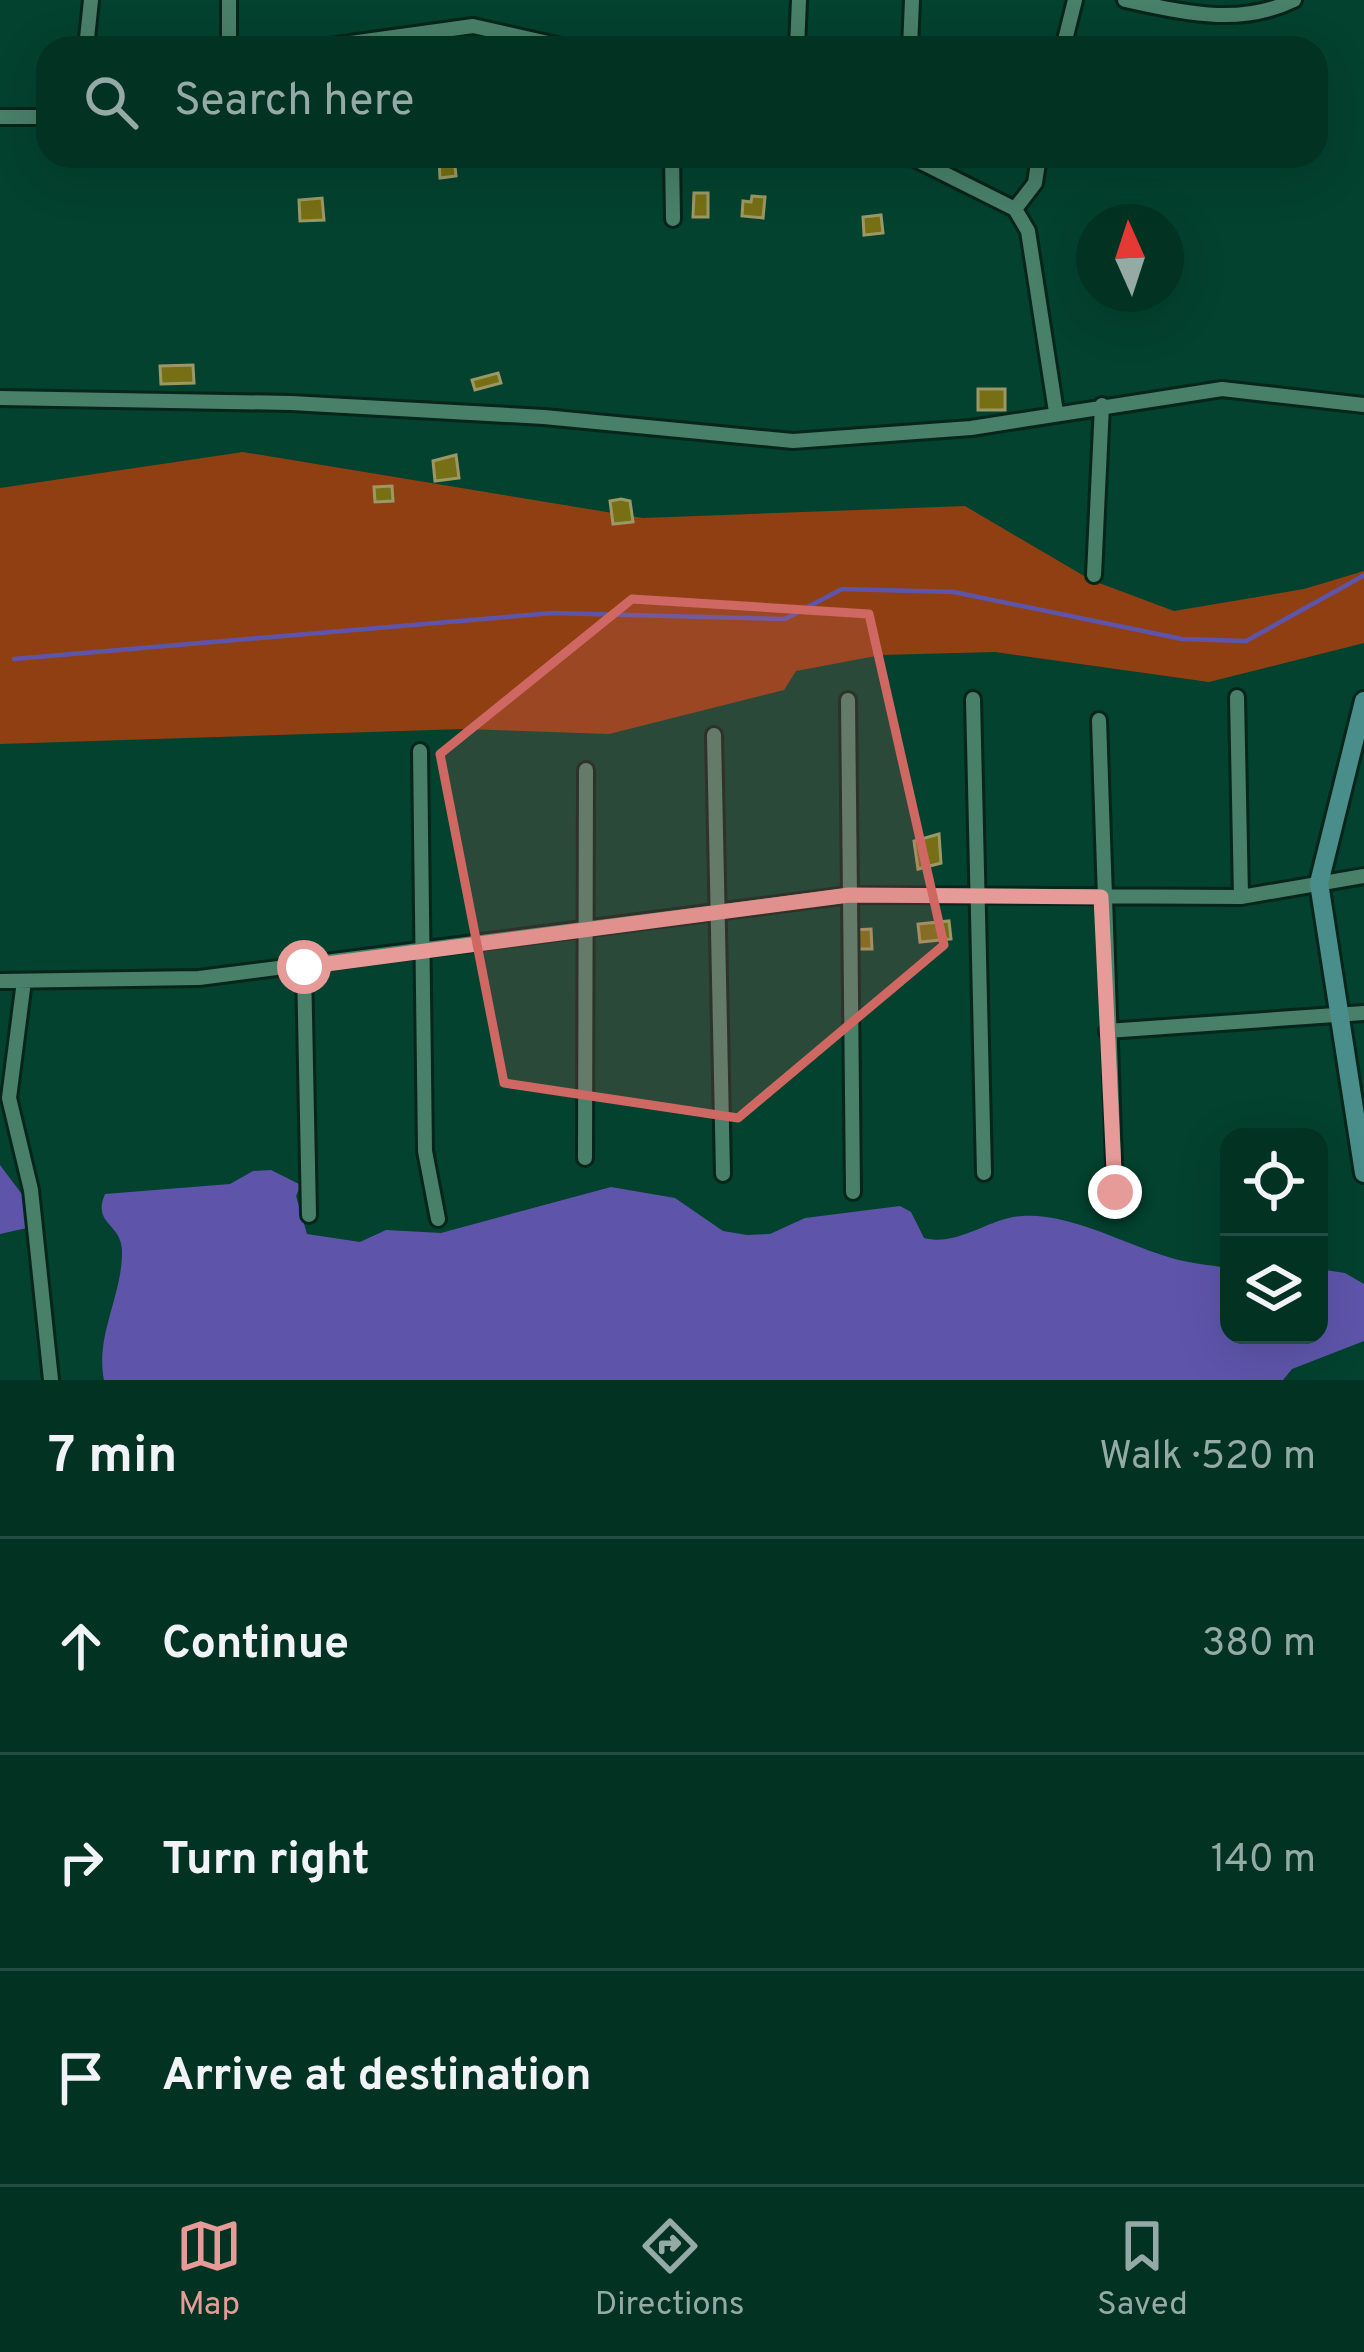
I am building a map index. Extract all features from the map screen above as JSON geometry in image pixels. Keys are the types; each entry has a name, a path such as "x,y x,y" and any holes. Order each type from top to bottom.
{"street":[{"path":"87,36 91,0"},
{"path":"229,0 230,36"},
{"path":"798,36 799,0"},
{"path":"910,36 912,0"},
{"path":"1066,36 1076,0"},
{"path":"1125,0 1214,18 1276,9 1294,0"},
{"path":"401,36 473,26 517,36"},
{"path":"0,117 36,117"},
{"path":"672,168 673,219"},
{"path":"933,168 1015,209 1028,231 1056,412"},
{"path":"1015,209 1035,183 1037,168"},
{"path":"0,398 360,406 544,417 794,441 971,428 1222,388 1364,405"},
{"path":"1094,575 1102,405"},
{"path":"1238,697 1240,897"},
{"path":"973,699 984,1173"},
{"path":"848,700 853,1192"},
{"path":"1364,701 1318,884 1364,1173"},
{"path":"1099,720 1101,897 1115,1192"},
{"path":"714,735 723,1174"},
{"path":"419,751 425,1151 438,1219"},
{"path":"585,1158 586,770"},
{"path":"0,981 154,982 304,967 849,895 1240,897 1364,875"},
{"path":"304,967 309,1215"},
{"path":"24,981 9,1098 32,1190 51,1380"},
{"path":"1107,1031 1364,1013"}],"highlighted area":[{"path":"632,599 869,614 944,945 738,1118 504,1083 440,754"}],"shaded area":[{"path":"243,452 643,518 965,506 1091,580 1174,611 1304,589 1364,571 1364,643 1209,682 995,652 881,655 796,671 784,690 609,734 463,729 0,744 0,488"},
{"path":"0,1165 24,1197 31,1227 0,1234"},
{"path":"271,1170 301,1185 296,1196 307,1234 360,1242 386,1230 441,1233 611,1187 675,1198 723,1231 747,1235 770,1234 805,1218 900,1206 911,1212 924,1238 937,1240 1009,1218 1040,1216 1173,1258 1220,1267 1220,1344 1328,1344 1328,1270 1345,1273 1364,1284 1364,1341 1292,1369 1283,1380 104,1380 103,1347 122,1250 102,1212 105,1194 230,1184 253,1171"}],"building":[{"path":"440,168 455,168 456,176 440,178"},
{"path":"694,193 708,193 708,217 693,217"},
{"path":"752,196 765,197 763,218 742,216 743,201 751,202"},
{"path":"322,198 324,220 300,221 299,200"},
{"path":"881,215 883,233 864,235 863,217"},
{"path":"193,365 194,383 161,384 160,366"},
{"path":"498,373 501,383 475,390 472,380"},
{"path":"978,389 1005,389 1005,410 978,410"},
{"path":"456,455 459,478 435,481 433,461"},
{"path":"392,486 393,501 375,502 374,487"},
{"path":"610,501 630,501 633,522 613,524"},
{"path":"939,834 941,863 918,869 914,841"},
{"path":"949,921 951,939 920,942 918,924"},
{"path":"871,929 872,949 852,949 852,930"}],"waterway":[{"path":"14,659 553,613 785,619 842,589 954,592 1182,639 1246,641 1363,576"}],"route":[{"path":"304,967 849,895 1101,897 1115,1192"}]}
